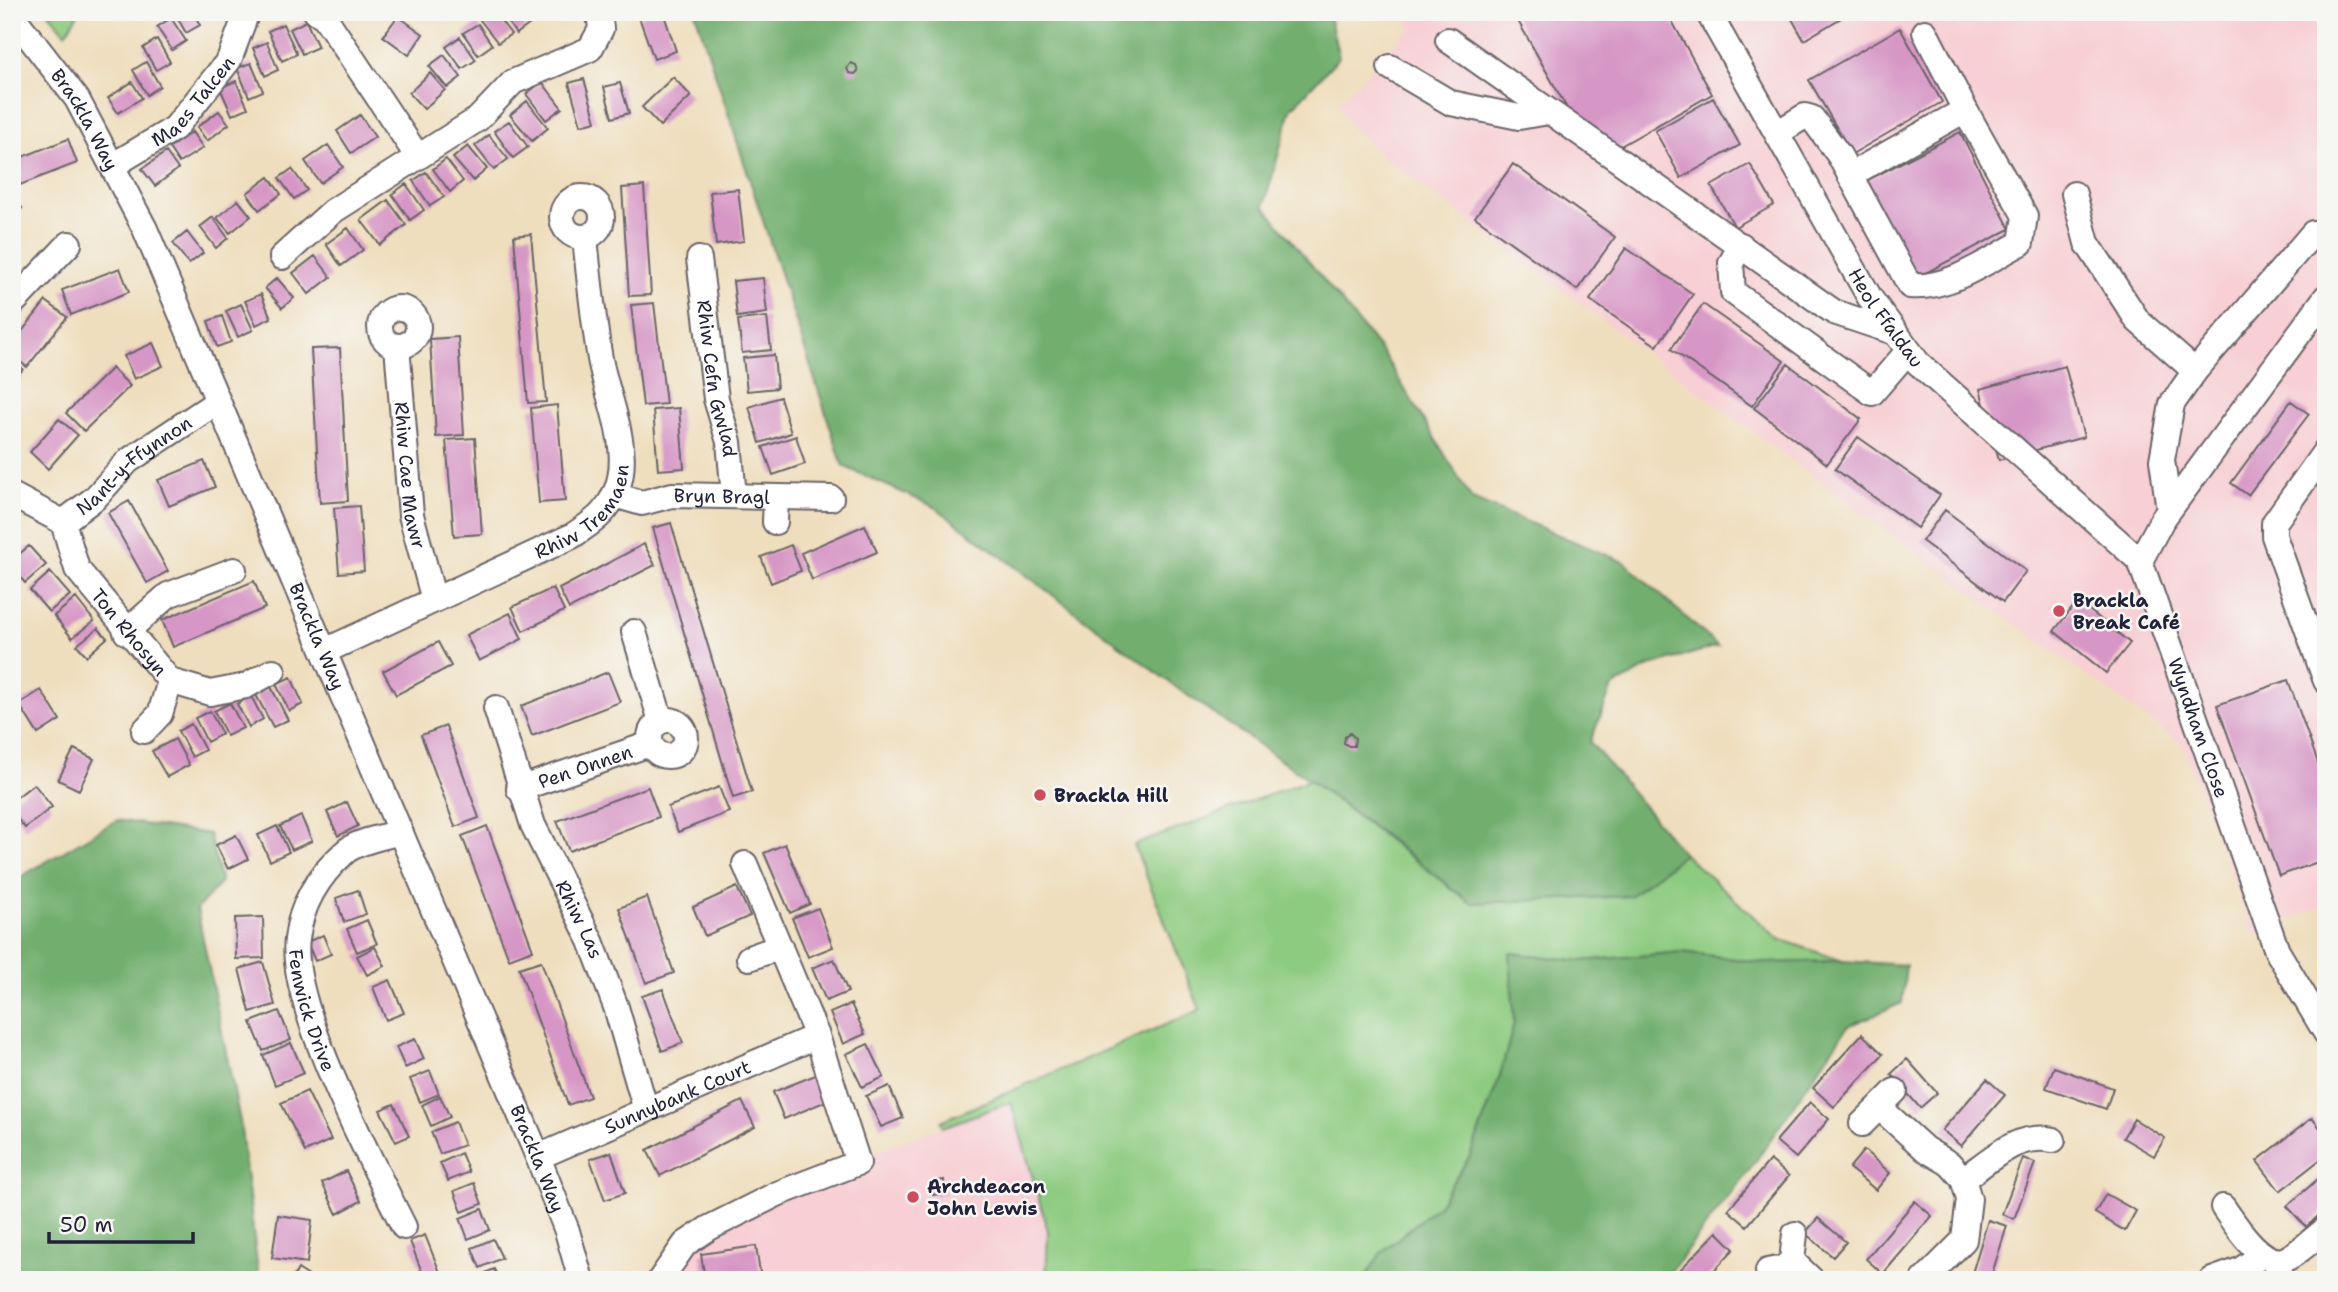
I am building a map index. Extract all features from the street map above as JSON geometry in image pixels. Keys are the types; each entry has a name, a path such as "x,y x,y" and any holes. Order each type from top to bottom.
{"street":[{"name":"Maes Talcen","path":"112,166 175,128 229,60 247,12"},
{"path":"316,12 324,16 418,156"},
{"path":"282,257 333,211 478,120 513,82 590,49 601,29 599,12"},
{"name":"Heol Ffaldau","path":"1708,12 1870,298 1901,342 1918,363 2140,561"},
{"name":"Brackla Way","path":"12,15 77,99 145,229 538,1157 567,1231 580,1280"},
{"path":"1777,133 1805,116 1812,118 1825,131 1910,286 1923,288 1948,281 2021,243 2025,216 1965,110 1925,32"},
{"path":"1448,40 1741,245 1834,312 1901,342 1872,394 1733,292 1731,263 1741,245"},
{"path":"1390,67 1451,103 1519,117 1549,112"},
{"path":"1850,175 1965,110"},
{"path":"2074,194 2087,243 2138,321 2195,370"},
{"path":"2169,510 2162,460 2172,404 2195,370 2313,233"},
{"name":"Rhiw Tremaen","path":"325,651 572,536 602,513 614,495 621,467 621,434 601,362 585,237"},
{"path":"12,304 69,244"},
{"name":"Rhiw Cefn Gwlad","path":"699,259 716,399 729,442 734,496"},
{"path":"2140,561 2169,510 2325,301"},
{"name":"Rhiw Cae Mawr","path":"397,346 411,515 434,600"},
{"name":"Nant-y-Ffynnon","path":"12,495 63,522 95,498 128,461 217,402"},
{"path":"2326,450 2274,523 2273,536 2326,681"},
{"name":"Bryn Bragl","path":"614,495 642,503 672,495 831,498"},
{"path":"775,522 776,497"},
{"name":"Ton Rhosyn","path":"63,522 78,569 126,632 170,681 210,693 246,686 273,671"},
{"name":"Wyndham Close","path":"2140,561 2277,951 2326,1033"},
{"path":"126,632 168,595 234,570"},
{"path":"634,632 661,721"},
{"path":"144,732 160,714 170,681"},
{"name":"Rhiw Las","path":"507,721 519,789 533,825 591,941 615,1007 646,1110"},
{"name":"Pen Onnen","path":"661,721 679,724 685,735 684,747 668,757 656,752 650,744 651,729 661,721"},
{"name":"Pen Onnen","path":"519,789 650,744"},
{"name":"Fenwick Drive","path":"400,832 346,850 310,893 297,940 303,994 331,1070 404,1227"},
{"path":"660,1280 666,1267 685,1244 709,1228 777,1194 858,1163 817,1036 745,863"},
{"path":"749,958 780,947"},
{"name":"Sunnybank Court","path":"538,1157 817,1036"},
{"path":"1879,1108 1925,1149 1950,1164 1962,1180 1969,1199 1964,1240 1924,1280"},
{"path":"1962,1180 2026,1139 2039,1137 2053,1140"},
{"path":"2223,1207 2241,1232 2263,1255 2276,1261 2287,1258 2326,1229"},
{"path":"1794,1234 1793,1261 1812,1280"},
{"path":"2212,1280 2240,1270 2263,1255"},
{"path":"1768,1271 1783,1268 1793,1261"}],"shaded area":[{"path":"1401,12 2326,12 2326,905 2253,934 2182,744 1912,550 1383,157 1348,124 1338,103 1410,27"},
{"name":"Archdeacon John Lewis","path":"1011,1101 1048,1231 1046,1280 657,1280 691,1243 885,1148"}],"green space":[{"path":"48,12 79,12 66,33"},
{"path":"695,12 1328,12 1339,57 1291,109 1264,206 1382,352 1472,499 1624,562 1718,646 1650,666 1612,687 1590,742 1684,854 1630,896 1471,903 1337,799 1177,688 935,507 843,466"},
{"path":"1309,780 1471,903 1630,896 1684,854 1779,939 1843,961 1766,963 1682,952 1582,961 1511,953 1515,1023 1499,1079 1470,1156 1438,1205 1381,1253 1364,1280 1046,1280 1048,1231 1011,1102 943,1127 941,1121 1200,1010 1134,845"},
{"path":"117,820 209,834 221,882 197,909 240,1121 259,1280 12,1280 12,882"},
{"path":"1682,952 1766,963 1843,961 1906,965 1902,1003 1848,1026 1751,1168 1664,1280 1364,1280 1381,1253 1438,1205 1470,1156 1499,1079 1514,1023 1510,953 1582,961"}],"building":[{"path":"174,12 193,12 200,25 186,33"},
{"path":"494,12 511,34 498,43 480,20"},
{"path":"501,12 522,12 530,24 516,34"},
{"path":"663,12 676,51 654,59 639,17"},
{"path":"1513,12 1667,12 1712,94 1596,160"},
{"path":"1788,12 1851,12 1804,40"},
{"path":"398,16 423,34 409,55 383,36"},
{"path":"171,18 186,41 172,50 157,27"},
{"path":"306,21 318,47 302,54 290,29"},
{"path":"283,24 297,54 282,61 268,31"},
{"path":"478,24 492,45 478,55 463,33"},
{"path":"1900,28 1942,102 1852,154 1809,80"},
{"path":"460,37 476,60 462,69 446,47"},
{"path":"157,39 170,62 156,70 143,48"},
{"path":"267,42 278,70 265,76 253,48"},
{"path":"444,55 461,77 447,88 429,66"},
{"path":"146,62 160,86 147,95 133,70"},
{"path":"251,63 263,91 249,97 237,68"},
{"path":"851,63 856,65 858,71 855,74 849,73 847,68"},
{"path":"430,73 445,90 424,109 409,93"},
{"path":"673,77 691,96 660,126 642,107"},
{"path":"584,79 596,121 581,125 569,83"},
{"path":"236,81 248,108 232,115 220,88"},
{"path":"132,82 142,98 118,113 108,98"},
{"path":"542,82 562,108 546,120 526,94"},
{"path":"620,83 629,113 612,118 604,87"},
{"path":"1713,98 1740,145 1681,178 1655,131"},
{"path":"527,101 548,128 532,141 510,115"},
{"path":"219,111 229,124 207,141 197,127"},
{"path":"360,115 375,137 351,153 337,131"},
{"path":"509,121 528,147 513,158 494,131"},
{"path":"192,132 203,148 179,163 169,148"},
{"path":"1960,132 2010,229 1914,279 1864,182"},
{"path":"489,135 508,159 494,170 475,146"},
{"path":"68,139 77,163 20,185 12,161"},
{"path":"328,145 343,167 320,183 305,161"},
{"path":"468,146 487,169 473,181 453,158"},
{"path":"166,152 178,169 155,186 142,169"},
{"path":"446,159 463,181 450,192 433,169"},
{"path":"1513,164 1615,237 1577,290 1475,217"},
{"path":"1750,164 1774,205 1735,227 1711,186"},
{"path":"292,169 307,190 294,199 279,178"},
{"path":"426,172 444,197 430,206 413,181"},
{"path":"269,177 281,194 259,210 247,193"},
{"path":"406,184 424,210 410,220 392,194"},
{"path":"644,186 651,295 629,296 622,188"},
{"path":"738,189 744,241 716,245 710,192"},
{"path":"12,198 22,208 12,218"},
{"path":"238,200 251,216 230,233 217,218"},
{"path":"388,200 406,225 380,245 361,220"},
{"path":"213,217 228,238 216,248 200,227"},
{"path":"348,228 363,250 341,266 326,244"},
{"path":"187,232 203,253 189,264 173,243"},
{"path":"531,234 546,402 528,403 514,236"},
{"path":"1626,248 1693,294 1657,346 1590,300"},
{"path":"315,256 331,277 309,294 293,273"},
{"path":"120,268 129,292 71,315 62,290"},
{"path":"277,278 294,298 282,308 265,288"},
{"path":"763,278 767,313 737,317 733,281"},
{"path":"261,294 271,318 256,325 245,301"},
{"path":"46,301 67,317 27,367 12,355 12,344"},
{"path":"654,303 666,404 643,406 631,305"},
{"path":"241,304 253,330 238,337 226,311"},
{"path":"1703,304 1784,361 1752,406 1671,349"},
{"path":"222,316 231,342 217,347 208,321"},
{"path":"767,317 771,350 742,353 738,320"},
{"path":"458,337 464,435 436,437 430,339"},
{"path":"153,343 163,366 134,379 124,356"},
{"path":"340,348 348,501 320,503 311,349"},
{"path":"774,355 777,388 747,391 743,358"},
{"path":"12,361 23,369 12,382"},
{"path":"1788,364 1861,419 1827,464 1754,408"},
{"path":"2065,366 2084,437 1999,460 1980,389"},
{"path":"112,368 130,386 84,431 66,413"},
{"path":"780,397 791,433 760,443 749,407"},
{"path":"2291,401 2309,414 2248,495 2231,483"},
{"path":"557,405 565,501 539,503 531,408"},
{"path":"679,408 684,468 658,470 653,410"},
{"path":"59,419 78,435 48,469 30,452"},
{"path":"796,436 805,464 773,475 763,447"},
{"path":"1858,437 1940,495 1917,528 1835,469"},
{"path":"475,438 482,534 454,536 446,440"},
{"path":"204,461 215,487 169,506 158,480"},
{"path":"129,501 168,571 147,583 108,513"},
{"path":"359,506 364,571 339,573 334,508"},
{"path":"1945,510 2026,571 2003,602 1922,541"},
{"path":"671,523 752,792 733,798 653,528"},
{"path":"865,525 877,552 812,580 801,553"},
{"path":"644,544 655,565 569,609 559,589"},
{"path":"791,545 801,571 771,583 761,557"},
{"path":"29,546 46,565 25,583 12,568 12,560"},
{"path":"50,572 70,595 49,612 30,590"},
{"path":"254,581 265,608 173,647 162,620"},
{"path":"553,588 564,611 523,631 512,607"},
{"path":"76,598 94,621 72,638 54,616"},
{"path":"2078,601 2130,643 2106,673 2054,631"},
{"path":"510,613 522,639 479,661 466,635"},
{"path":"98,628 107,638 87,656 77,645"},
{"path":"438,642 451,666 396,695 383,671"},
{"path":"608,672 620,702 532,736 521,706"},
{"path":"291,677 303,704 289,711 276,684"},
{"path":"2288,680 2326,785 2326,859 2279,876 2217,705"},
{"path":"271,687 288,720 273,727 256,695"},
{"path":"41,690 60,720 38,734 19,704"},
{"path":"251,696 263,719 249,727 237,704"},
{"path":"230,703 243,728 227,736 214,711"},
{"path":"210,711 222,734 207,742 195,718"},
{"path":"191,724 205,750 192,757 178,731"},
{"path":"446,726 479,818 455,827 421,735"},
{"path":"1350,733 1355,738 1354,746 1344,743 1345,737"},
{"path":"175,739 189,765 167,777 152,751"},
{"path":"74,749 94,759 79,790 58,780"},
{"path":"34,784 52,807 25,828 12,812 12,801"},
{"path":"648,787 659,817 569,851 557,821"},
{"path":"719,787 729,812 678,832 668,807"},
{"path":"347,802 358,826 338,836 327,812"},
{"path":"301,816 312,841 292,850 280,826"},
{"path":"277,826 289,852 270,861 258,835"},
{"path":"487,826 533,950 509,959 462,836"},
{"path":"236,835 248,859 228,869 216,845"},
{"path":"785,844 810,904 790,913 764,853"},
{"path":"737,887 750,916 705,936 693,907"},
{"path":"358,890 366,914 344,922 336,898"},
{"path":"647,897 674,973 646,983 619,908"},
{"path":"818,908 833,947 808,957 792,918"},
{"path":"263,917 264,958 236,959 235,918"},
{"path":"367,920 377,944 357,952 347,929"},
{"path":"323,935 331,954 315,961 307,942"},
{"path":"375,947 385,966 367,975 357,956"},
{"path":"834,959 848,992 826,1001 812,968"},
{"path":"541,961 590,1097 568,1105 519,968"},
{"path":"263,962 275,1005 250,1012 239,969"},
{"path":"390,980 404,1013 386,1020 373,987"},
{"path":"663,989 683,1043 662,1051 642,996"},
{"path":"851,1004 865,1034 843,1044 830,1013"},
{"path":"279,1011 291,1040 263,1051 251,1022"},
{"path":"1862,1034 1883,1054 1834,1107 1813,1088"},
{"path":"415,1039 424,1059 405,1068 396,1047"},
{"path":"291,1043 304,1073 275,1085 263,1055"},
{"path":"868,1044 884,1077 862,1087 846,1054"},
{"path":"1907,1059 1937,1093 1920,1108 1891,1074"},
{"path":"2054,1067 2113,1088 2106,1109 2046,1088"},
{"path":"430,1071 439,1094 420,1102 410,1079"},
{"path":"818,1074 829,1100 784,1119 773,1092"},
{"path":"1987,1079 2005,1095 1961,1146 1942,1130"},
{"path":"889,1086 903,1118 881,1127 866,1096"},
{"path":"307,1091 331,1140 305,1152 281,1103"},
{"path":"440,1096 450,1117 431,1126 422,1105"},
{"path":"742,1101 755,1127 660,1176 647,1150"},
{"path":"1810,1102 1829,1119 1796,1158 1776,1141"},
{"path":"394,1104 409,1136 396,1142 380,1110"},
{"path":"2312,1118 2326,1135 2326,1155 2280,1191 2257,1161"},
{"path":"2134,1119 2165,1138 2154,1156 2123,1138"},
{"path":"455,1122 464,1145 440,1154 431,1132"},
{"path":"1864,1150 1890,1173 1876,1190 1849,1168"},
{"path":"611,1152 625,1193 605,1200 590,1159"},
{"path":"461,1153 469,1172 448,1181 440,1163"},
{"path":"2023,1158 2035,1163 2014,1219 2002,1214"},
{"path":"1770,1160 1789,1176 1747,1226 1728,1210"},
{"path":"346,1171 361,1201 337,1214 322,1183"},
{"path":"2326,1172 2326,1209 2306,1227 2287,1206"},
{"path":"944,1180 945,1193 933,1195 931,1182"},
{"path":"474,1183 482,1204 462,1212 454,1191"},
{"path":"2106,1194 2136,1211 2125,1231 2095,1213"},
{"path":"1915,1201 1932,1216 1883,1274 1866,1259"},
{"path":"482,1209 490,1230 468,1239 460,1218"},
{"path":"278,1215 312,1220 307,1263 272,1258"},
{"path":"1818,1218 1846,1242 1833,1257 1805,1233"},
{"path":"1988,1220 2007,1226 1990,1280 1970,1280"},
{"path":"1717,1232 1734,1249 1705,1280 1679,1280 1675,1275"},
{"path":"425,1235 443,1280 425,1280 410,1241"},
{"path":"493,1239 502,1258 480,1268 472,1248"},
{"path":"756,1246 761,1280 705,1280 701,1254"},
{"path":"298,1269 315,1280 292,1280"},
{"path":"494,1269 499,1280 470,1280"}],"place":[{"name":"Brackla Break Café","path":"2059,611"},
{"name":"Brackla Hill","path":"1040,795"},
{"name":"Archdeacon John Lewis","path":"913,1197"}]}
